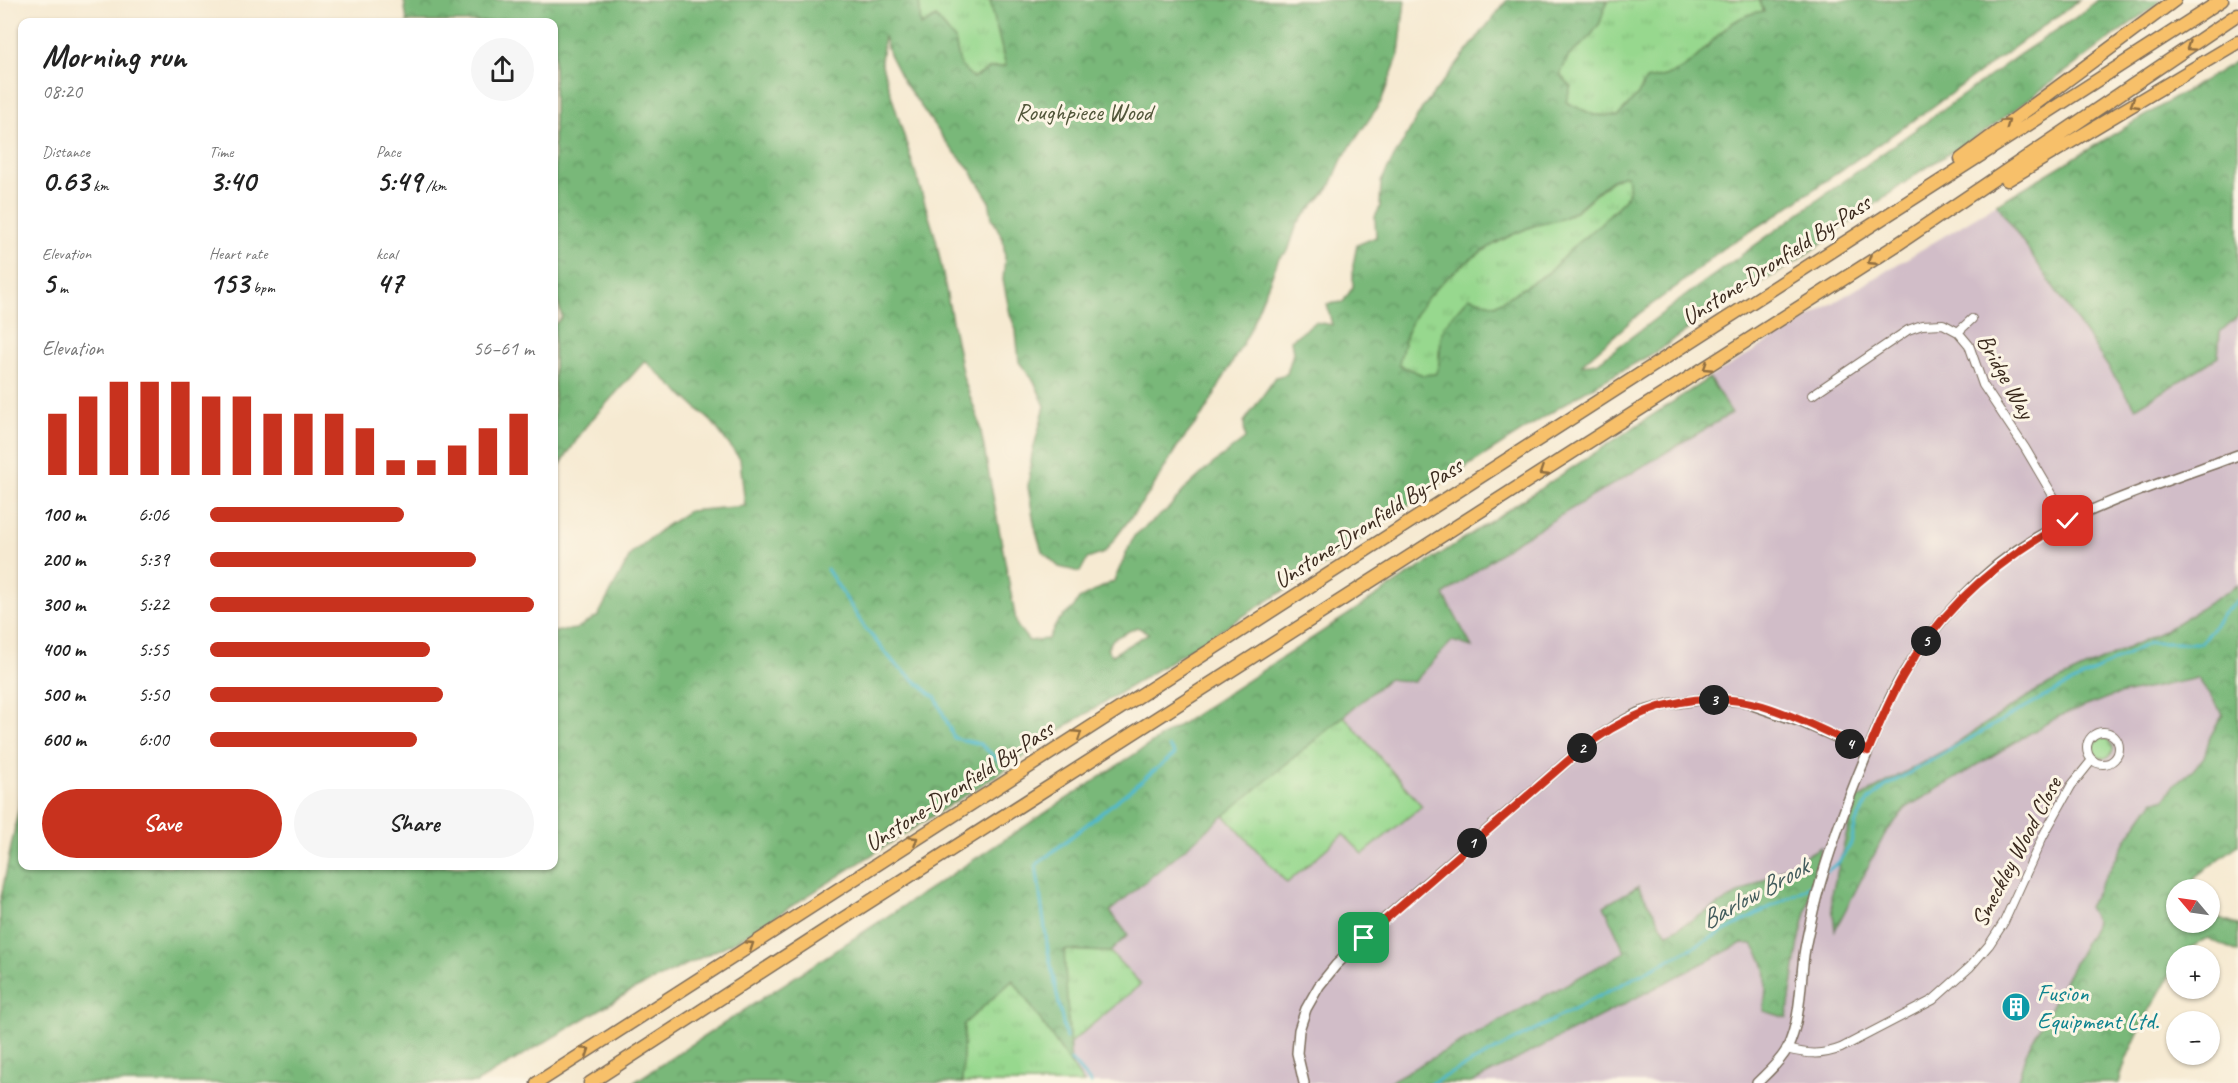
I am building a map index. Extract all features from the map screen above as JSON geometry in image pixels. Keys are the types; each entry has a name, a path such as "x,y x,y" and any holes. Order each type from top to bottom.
{"highway":[{"path":"1910,199 1995,131 2175,0"},
{"name":"Unstone-Dronfield By-Pass","path":"537,1083 2222,0"},
{"name":"Unstone-Dronfield By-Pass","path":"590,1083 1895,246 2238,14"},
{"path":"1895,246 2238,42"}],"street":[{"path":"1958,332 1972,319"},
{"name":"Bridge Way","path":"1812,395 1908,330 1922,325 1943,324 1958,332 1969,345 1983,384 2025,448 2068,521"},
{"path":"1757,1083 1775,1065 1786,1049 1800,1000 1804,953 1818,892 1845,808 1868,751 1904,675 1941,622 1976,584 2035,539 2095,509 2238,455"},
{"path":"1304,1083 1297,1053 1299,1030 1306,1009 1319,986 1336,965 1380,923 1521,800 1578,752 1614,726 1638,713 1669,704 1704,699 1741,701 1802,722 1868,751"},
{"name":"Smeckley Wood Close","path":"2105,731 2115,736 2120,746 2117,757 2113,761 2102,764 2092,760 2087,751 2091,736 2105,731"},
{"name":"Smeckley Wood Close","path":"1786,1049 1809,1055 1825,1054 1841,1048 1933,1000 1965,972 1989,945 2004,922 2043,836 2071,786 2092,760"}],"shaded area":[{"path":"1997,204 2136,408 2238,316 2238,585 2166,630 1855,801 1831,896 1835,929 1885,834 1906,808 2057,717 2113,696 2199,678 2223,714 2210,737 2204,757 2193,770 2174,785 2164,800 2154,800 2130,834 2088,907 2096,922 2026,1053 2017,1083 962,1083 1063,950 1388,679 1414,682 1452,641 1471,646 1444,595 1511,545 1732,412 1709,378"}],"green space":[{"name":"Roughpiece Wood","path":"404,0 919,0 921,26 936,17 955,40 960,65 973,78 990,68 1006,66 990,0 1405,0 1399,54 1381,102 1342,159 1330,187 1297,224 1288,251 1279,258 1248,334 1204,413 1177,447 1150,492 1104,553 1087,559 1080,572 1059,567 1042,551 1035,528 1028,487 1032,454 1045,406 1034,381 1019,362 1016,330 1003,280 1005,258 1003,239 992,218 989,200 969,168 949,146 903,81 889,54 884,36 881,62 936,239 963,377 979,421 1017,626 1029,641 1048,639 1058,621 1073,608 1079,599 1114,581 1134,536 1168,509 1209,467 1245,439 1244,422 1276,377 1287,374 1293,353 1291,340 1315,322 1332,325 1327,304 1343,302 1353,287 1353,265 1357,245 1376,237 1375,217 1380,207 1381,182 1392,161 1423,107 1507,0 1607,0 1600,23 1589,38 1568,57 1560,75 1571,86 1566,102 1594,115 1618,116 1637,96 1646,80 1674,73 1686,66 1736,20 1764,11 1759,0 2079,0 1931,108 1769,220 1723,248 1680,284 1640,313 1581,365 1597,363 1693,290 2098,0 2162,0 1986,131 1922,170 1794,263 1718,308 1659,350 1585,391 1424,494 1311,574 1071,723 1008,768 740,939 631,991 476,1083 0,1083 0,902 18,812 18,870 558,870 558,631 576,629 598,616 631,554 663,528 689,511 745,506 740,459 712,422 645,361 586,426 558,468 558,321 562,317 558,302 558,18 406,18","holes":["1627,175 1629,190 1625,199 1548,273 1495,305 1469,297 1444,327 1439,364 1435,374 1423,375 1399,365 1406,337 1421,306 1447,278 1462,266 1512,235 1532,226 1559,220 1572,213 1609,182","1137,627 1149,633 1112,655 1107,649 1113,639"]},
{"path":"919,0 990,0 1006,66 990,68 973,78 960,66 955,40 936,17 921,27"},
{"path":"1607,0 1759,0 1765,11 1737,20 1697,57 1674,73 1646,80 1637,96 1618,116 1594,115 1565,102 1560,75 1568,57 1589,38 1600,23"},
{"path":"2238,60 2238,316 2220,332 2218,357 2136,408 1997,204"},
{"path":"1627,174 1629,190 1625,199 1548,273 1495,305 1439,351 1439,368 1435,374 1423,375 1398,365 1412,321 1421,306 1447,278 1479,254 1512,235 1532,226 1559,220 1572,214 1609,183"},
{"path":"1709,378 1732,413 1511,545 1444,595 1472,647 1452,641 1414,682 1388,679 1110,911 1128,935 1110,952 1064,950 1071,1065 1013,980 964,1024 962,1083 633,1083"},
{"path":"2238,585 2238,845 2195,879 2166,879 2166,933 2220,933 2220,919 2238,925 2238,952 2207,938 2195,945 2166,945 2166,982 2144,1020 2126,1060 2119,1083 2017,1083 2026,1053 2096,922 2088,907 2130,834 2154,800 2164,800 2174,785 2193,770 2204,757 2210,737 2223,714 2198,678 2113,696 2057,717 1906,808 1885,834 1835,930 1831,897 1855,800 1947,749 2036,691 2166,630"},
{"path":"1344,716 1422,806 1363,854 1343,834 1287,883 1224,815"},
{"path":"2099,738 2107,738 2113,744 2113,752 2107,758 2099,758 2093,752 2093,744"},
{"path":"1821,847 1799,942 1787,1018 1764,1011 1765,968 1752,944 1742,943 1471,1083 1387,1083 1625,952 1604,906 1638,886 1667,934"},
{"path":"1063,950 1110,952 1141,984 1069,1044"},
{"path":"1013,980 1084,1083 962,1083 964,1024"}],"waterway":[{"path":"827,569 865,628 896,665 936,698 954,738 980,744 1002,763"},
{"name":"Barlow Brook","path":"1827,871 1838,863 1851,843 1856,822 1868,801 1886,786 2038,700 2149,643 2201,643 2224,613 2238,600"},
{"path":"1066,1038 1048,951 1036,865 1175,754 1169,747"},
{"name":"Barlow Brook","path":"1432,1083 1805,889 1817,879"},
{"path":"1071,1060 1091,1083"}],"place":[{"name":"Fusion Equipment Ltd.","path":"2016,1007"}],"route":[{"path":"1364,938 1578,752 1598,736 1638,713 1669,704 1704,699 1741,701 1802,722 1868,751 1889,702 1904,675 1941,622 1976,584 2001,563 2035,539 2068,521"}]}
